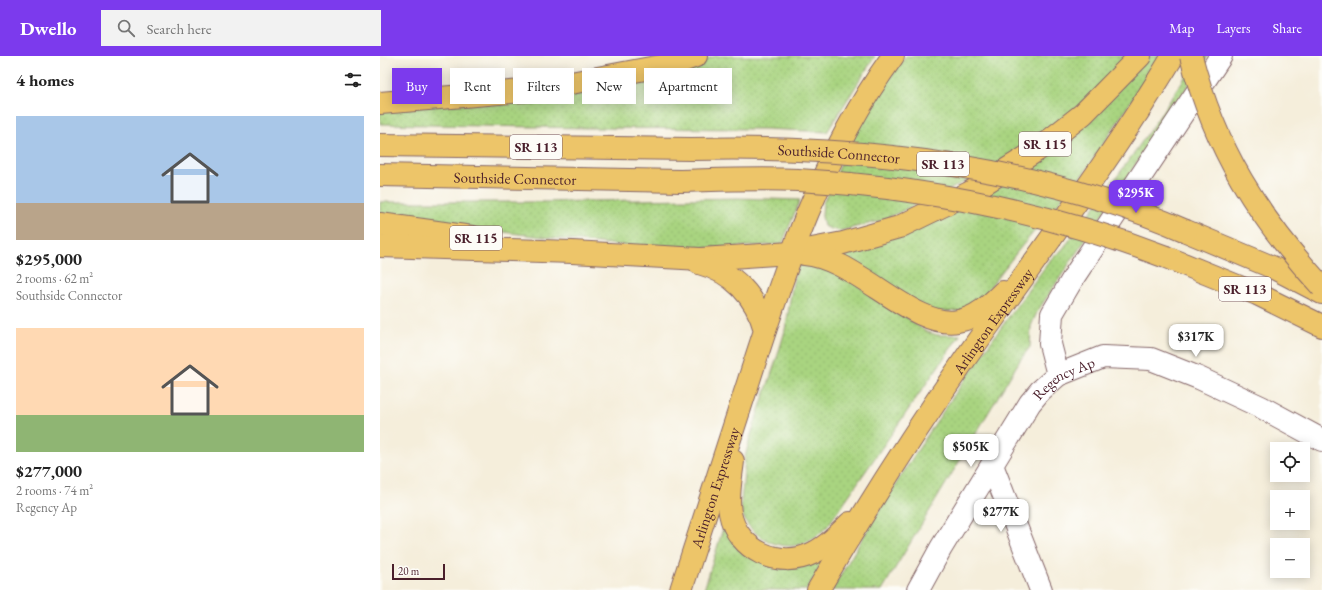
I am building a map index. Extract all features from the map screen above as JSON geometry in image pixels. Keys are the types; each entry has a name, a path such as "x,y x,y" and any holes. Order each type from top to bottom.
{"highway":[{"path":"380,103 534,90 678,63 696,56"},
{"name":"Arlington Expressway","path":"681,590 765,330 791,253 814,194 841,138 866,95 892,56"},
{"name":"SR 115","path":"380,224 572,252 678,260 722,259 791,253 843,243 899,227 969,193 1036,151 1083,114 1140,56"},
{"name":"Arlington Expressway","path":"818,590 878,492 946,388 1134,117 1173,56"},
{"path":"1191,56 1202,98 1214,127 1247,193 1266,220 1322,287"},
{"name":"Southside Connector","path":"380,145 793,149 923,160 986,172 1079,194 1145,215 1272,267 1322,293"},
{"name":"Southside Connector","path":"380,174 680,181 796,180 861,184 981,203 1064,223 1116,238 1257,294 1322,326"},
{"path":"380,246 572,252"},
{"path":"791,253 817,255 838,263 919,312 934,319 949,322 971,317 986,308 1012,284 1041,252"},
{"path":"678,260 706,265 730,276 743,288 754,304 765,330"},
{"path":"749,381 732,471 729,504 730,512 736,528 740,536 750,546 769,557 783,560 798,559 812,554 826,545 844,529 878,492"},
{"path":"687,590 700,532"}],"street":[{"path":"1058,375 1050,344 1052,314 1075,275 1221,56"},
{"name":"Regency Ap","path":"918,590 941,548 1030,403 1040,391 1058,375 1103,357 1151,359 1199,378 1261,407 1322,440"},
{"path":"992,464 1040,590"}],"green space":[{"path":"716,56 875,56 827,132 767,129 586,128 380,124 380,109 418,104 442,104 442,101 450,100 450,104 505,104 505,92 513,91 513,104 574,104 574,83 582,82 582,104 636,104 636,75 644,74 644,104 732,104 732,68 679,68"},
{"path":"906,56 1129,56 1086,100 1010,158 957,186 880,221 840,231 824,226 822,216 823,203 855,133 885,84"},
{"path":"1148,56 1161,56 1084,173 1021,247 976,305 966,311 933,312 843,258 843,254 980,198 1010,181"},
{"path":"1198,56 1208,56 1037,312 1031,326 1030,347 1020,360 882,590 832,590 909,463 964,380 1051,259 1062,250 1133,155"},
{"path":"737,198 800,200 782,244 697,248 646,247 479,229 380,215 380,202 540,202"},
{"path":"812,262 823,263 905,316 925,331 937,335 960,335 827,527 809,541 802,544 788,546 768,541 749,527 741,509 741,498 745,457 753,428 785,332 793,283 798,264"},
{"path":"724,525 731,537 820,559 823,562 807,590 704,590"}]}
